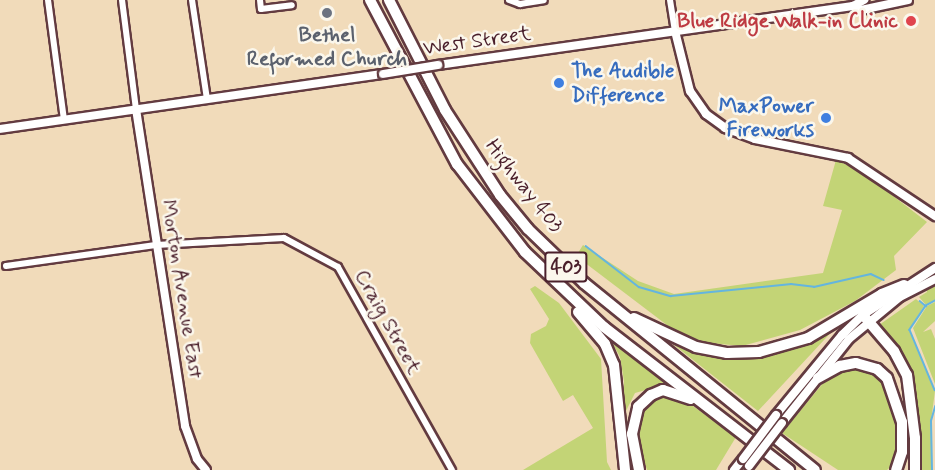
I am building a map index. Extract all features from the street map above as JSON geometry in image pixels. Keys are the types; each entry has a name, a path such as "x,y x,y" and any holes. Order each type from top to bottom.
{"highway":[{"name":"Highway 403","path":"370,0 457,164 507,232 557,285 604,327 789,470"},
{"name":"Highway 403","path":"389,0 445,110 482,169 528,229 584,283 815,470"},
{"path":"584,283 672,338 696,347 738,353 799,342 904,285"},
{"path":"557,285 611,354 618,385 620,441 625,470"},
{"path":"866,317 894,351 907,375 915,438 915,470"},
{"path":"818,378 840,366 856,363 877,369 888,378 902,422 902,452 896,470"},
{"path":"639,470 632,424 638,407 651,395 663,390 684,394 731,423"},
{"path":"779,441 824,470"}],"main road":[{"name":"West Street","path":"0,129 853,6 864,0"},
{"name":"West Street","path":"853,6 861,10 908,0"},
{"path":"746,465 776,415 866,317 904,285 935,268"},
{"path":"734,470 746,465 866,317 935,279"}],"street":[{"path":"48,0 64,120"},
{"path":"122,0 136,109"},
{"path":"192,0 207,99"},
{"path":"260,0 261,9 292,5"},
{"path":"509,0 520,4 544,0"},
{"path":"670,0 690,91 706,114 724,128 755,139 848,158 935,216"},
{"name":"Morton Avenue East","path":"136,109 185,426 197,459 206,470"},
{"name":"Craig Street","path":"6,266 156,245 284,238 338,267 452,470"}],"green space":[{"path":"836,160 862,172 927,222 894,256 896,270 855,301 800,330 742,346 688,341 576,256 583,245 638,281 674,294 823,273 842,210 823,206"},
{"path":"935,283 935,300 926,305 919,297 927,292 926,287"},
{"path":"535,286 559,303 601,359 607,462 611,470 523,470 593,428 573,395 563,401 530,343 531,334 546,326 549,319 530,289"},
{"path":"916,299 924,306 909,330 935,391 931,421 932,470 921,470 919,417 911,378 879,329 879,325"},
{"path":"935,302 935,321 923,332 931,329 935,339 935,384 913,328 927,306"},
{"path":"837,326 758,411 669,341 681,346 768,353 803,346"},
{"path":"605,329 671,383 635,393 623,417 624,381 620,357"},
{"path":"863,368 878,375 891,392 898,439 893,465 887,470 838,470 782,433 829,376 841,369"},
{"path":"665,395 686,401 736,437 716,470 647,470 635,433 639,412 648,400"}],"waterway":[{"path":"586,246 639,287 671,296 791,284 814,287 871,274 884,280"},
{"path":"920,301 926,306"},
{"path":"935,301 926,306 910,330 935,390"},
{"path":"932,470 931,421 935,407"}],"place":[{"name":"Bethel Reformed Church","path":"327,13"},
{"name":"Blue Ridge Walk-in Clinic","path":"911,21"},
{"name":"The Audible Difference","path":"559,83"},
{"name":"MaxPower Fireworks","path":"826,118"}]}
